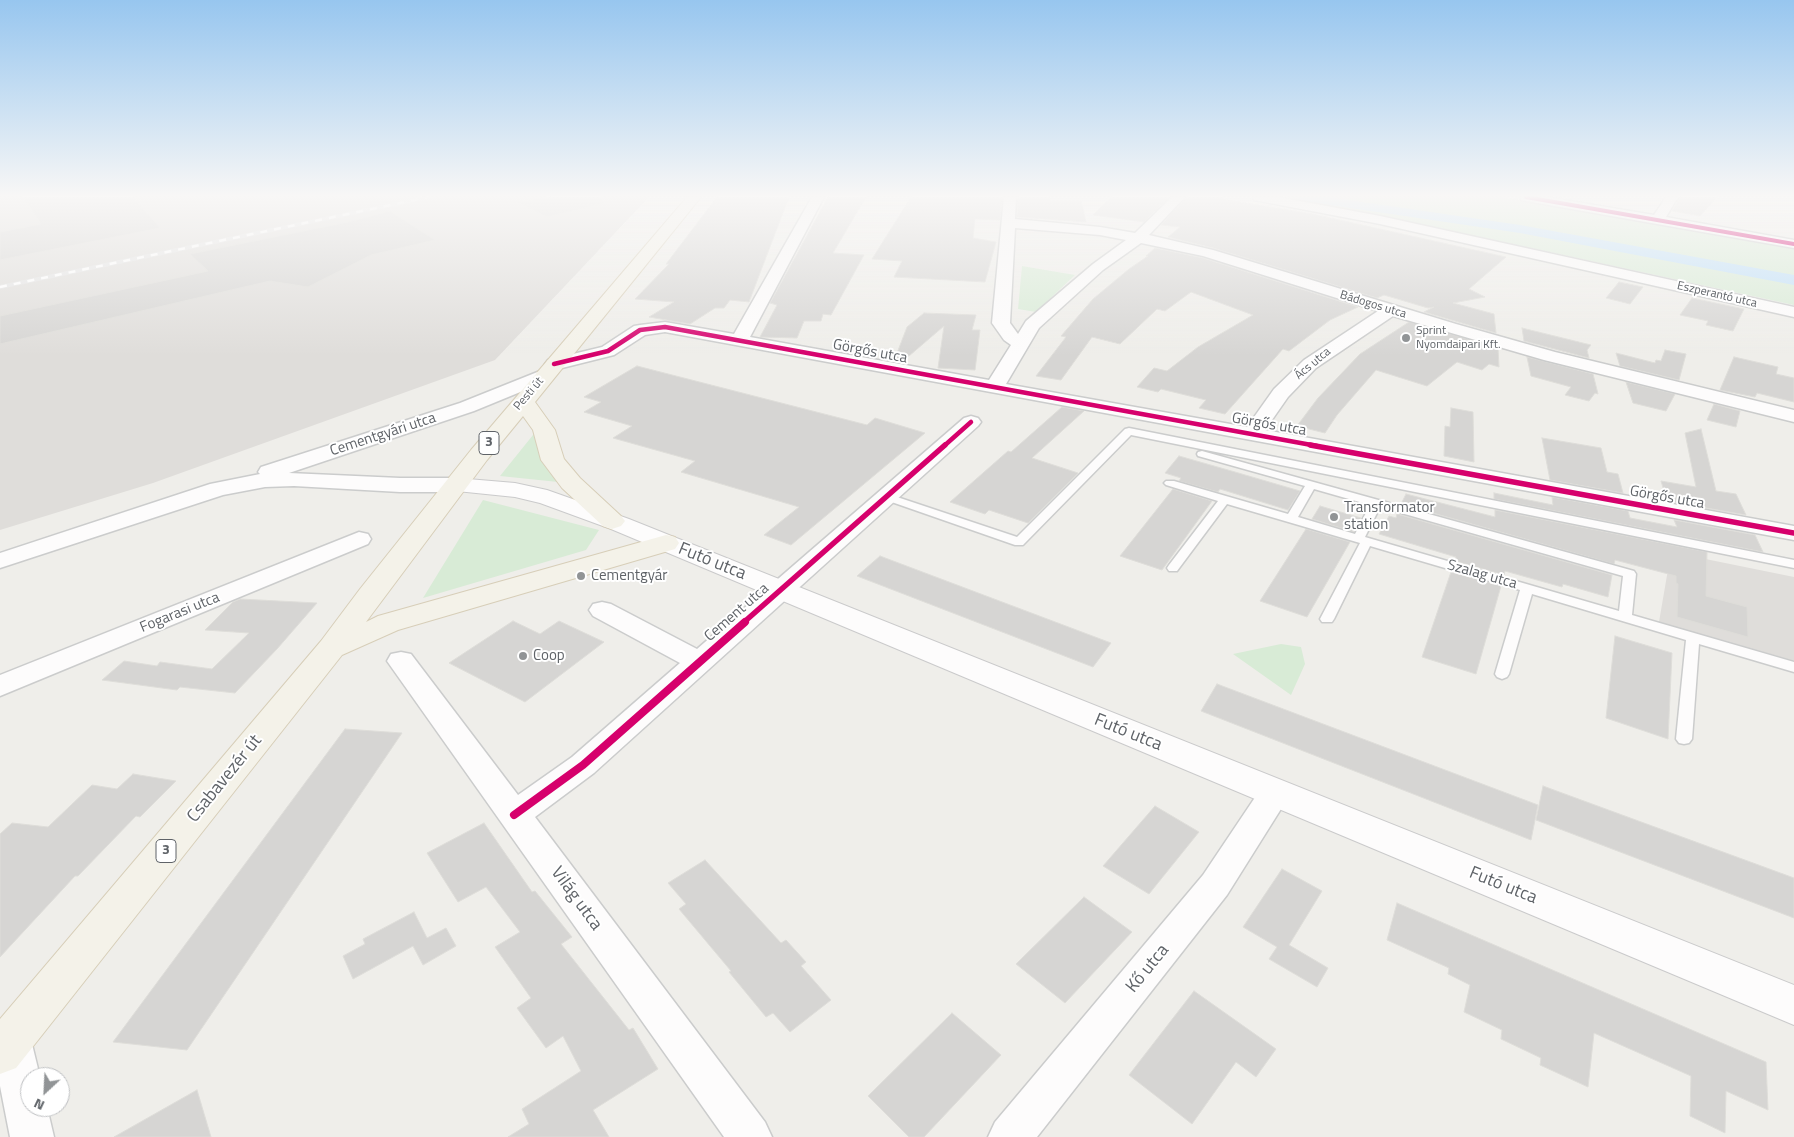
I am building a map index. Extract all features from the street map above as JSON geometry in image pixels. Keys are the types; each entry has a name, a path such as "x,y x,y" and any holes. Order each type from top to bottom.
{"main road":[{"name":"Pesti út","path":"370,595 523,401 650,250"},
{"path":"523,401 544,430 553,460 571,483 612,521"},
{"name":"Futó utca","path":"456,485 491,487 547,497 612,521 1794,1005"},
{"path":"332,648 388,623 666,543"},
{"name":"Csabavezér út","path":"6,1046 332,648 370,595"}],"street":[{"path":"739,341 789,250"},
{"path":"1006,250 1001,323 1010,336 1021,344"},
{"path":"994,388 1032,325 1048,309 1121,250"},
{"name":"Bádogos utca","path":"1195,250 1390,310 1550,356 1794,416"},
{"name":"Eszperantó utca","path":"1515,250 1794,312"},
{"name":"Ács utca","path":"1252,435 1282,393 1310,364 1390,310"},
{"name":"Görgős utca","path":"550,369 608,351 640,330 665,327 1794,533"},
{"name":"Cementgyári utca","path":"0,561 467,407 550,369"},
{"name":"Cement utca","path":"514,814 583,765 971,422"},
{"name":"Cementgyári utca","path":"218,489 265,480 294,479 400,485 456,485"},
{"name":"Fogarasi utca","path":"0,686 359,539"},
{"path":"602,610 700,662"},
{"name":"Világ utca","path":"401,661 750,1137"},
{"name":"Kő utca","path":"1010,1137 1216,885 1275,793"},
{"path":"6,1046 32,1137"}],"lane":[{"path":"887,497 1019,542 1129,432 1794,564"},
{"path":"1202,454 1630,574 1624,617"},
{"name":"Szalag utca","path":"1170,483 1794,668"},
{"path":"1291,519 1311,485"},
{"path":"1173,568 1225,499"},
{"path":"1326,619 1362,540 1376,503"},
{"path":"1502,674 1527,589"},
{"path":"1684,739 1693,638"}],"shaded area":[{"path":"0,250 599,250 495,360 153,483 0,530"},
{"path":"1671,552 1794,577 1794,661 1659,622"}],"green space":[{"path":"1540,250 1794,250 1794,305"},
{"path":"1022,266 1075,275 1036,312 1018,309"},
{"path":"537,430 558,482 500,476"},
{"path":"483,500 599,530 586,550 423,598"},
{"path":"1281,644 1301,647 1305,664 1291,695 1233,654"}],"building":[{"path":"0,250 50,250 0,260"},
{"path":"209,250 392,250 371,255 308,287 270,281 0,344 0,316 208,271 190,254"},
{"path":"677,250 769,250 749,302 730,300 724,308 715,308 690,324 649,317 674,302 635,299 669,264 666,264"},
{"path":"799,250 835,250 833,253 864,255 831,315 823,314 821,321 804,321 797,338 760,337 777,305 770,303"},
{"path":"878,250 994,250 985,282 894,277 902,261 872,259"},
{"path":"1153,250 1165,250 1203,258 1358,307 1330,320 1289,351 1283,349 1225,414 1199,408 1206,400 1161,389 1158,392 1137,387 1154,368 1167,371 1198,347 1253,315 1191,292 1165,311 1157,309 1120,344 1092,337 1061,380 1036,376 1066,337 1061,336 1093,299 1148,256 1146,256"},
{"path":"1220,250 1475,250 1506,257 1469,289 1485,297 1453,303 1494,314 1496,333 1424,312 1434,307 1428,308 1384,295 1377,298"},
{"path":"1619,282 1643,287 1630,304 1606,298"},
{"path":"1692,298 1744,309 1733,331 1706,325 1708,321 1680,315"},
{"path":"924,313 976,315 972,330 980,330 975,370 938,368 944,326 902,362 894,361 907,327"},
{"path":"1409,322 1498,348 1499,367 1489,364 1482,370 1457,362 1427,386 1376,370 1337,415 1325,433 1297,426 1318,398 1360,354"},
{"path":"1522,328 1591,345 1587,350 1589,358 1524,341"},
{"path":"1665,350 1686,354 1679,380 1620,366 1616,353 1655,363 1656,360 1661,361"},
{"path":"1527,357 1593,374 1598,394 1595,393 1589,401 1565,395 1571,387 1531,376"},
{"path":"1734,357 1778,367 1776,374 1794,378 1794,402 1757,393 1755,397 1720,390"},
{"path":"637,366 867,425 875,418 925,433 791,545 764,535 799,507 681,472 695,461 613,438 632,426 584,412 601,402 584,397"},
{"path":"1626,382 1675,394 1666,411 1633,403"},
{"path":"1714,404 1740,411 1736,427 1707,420"},
{"path":"1062,407 1084,411 1032,458 1078,473 1028,523 989,510 985,514 950,502 1008,451 1011,452"},
{"path":"1451,408 1473,412 1474,462 1444,456 1445,426 1450,427"},
{"path":"1701,429 1716,491 1736,494 1746,515 1667,501 1661,481 1696,487 1685,433"},
{"path":"1542,438 1601,448 1607,472 1618,474 1623,493 1550,480"},
{"path":"1179,456 1300,491 1288,510 1220,489 1218,492 1179,481 1181,478 1165,473"},
{"path":"1173,489 1212,501 1162,570 1120,556"},
{"path":"1494,493 1553,505 1552,497 1628,511 1630,518 1677,527 1674,520 1755,535 1763,552 1494,499"},
{"path":"1406,494 1495,517 1495,510 1707,552 1706,596 1747,607 1748,637 1677,617 1678,584 1676,583 1676,576 1615,560 1614,564 1401,504"},
{"name":"Transformator station","path":"1320,506 1361,518 1354,532 1312,519"},
{"path":"1397,514 1612,575 1608,597 1563,584 1562,587 1505,571 1504,575 1455,561 1456,557 1379,534 1389,516 1396,518"},
{"path":"1306,529 1350,542 1307,617 1260,601"},
{"path":"880,556 1111,643 1093,667 857,576"},
{"path":"1451,572 1501,586 1476,674 1422,657"},
{"path":"240,599 317,603 235,693 180,687 177,690 102,680 124,661 157,666 160,662 212,669 249,633 205,630 233,602"},
{"name":"Coop","path":"513,621 540,634 559,621 604,642 525,702 449,663"},
{"path":"1615,636 1672,653 1668,739 1606,718"},
{"path":"1217,684 1538,805 1531,840 1201,711"},
{"path":"345,729 402,733 187,1050 113,1042"},
{"path":"133,774 176,781 140,817 136,816 78,876 75,876 0,957 0,834 12,823 48,827 92,785 117,789"},
{"path":"1543,786 1794,878 1794,918 1536,820"},
{"path":"1155,806 1199,832 1149,894 1103,866"},
{"path":"484,823 532,892 535,891 572,937 561,944 629,1030 633,1028 658,1069 593,1110 609,1137 508,1137 529,1124 522,1109 581,1071 563,1036 546,1048 517,1008 531,998 495,947 520,932 486,887 458,902 427,853"},
{"path":"705,860 781,943 786,940 806,962 801,966 831,1000 790,1032 773,1013 766,1017 729,972 731,971 679,909 686,904 668,883"},
{"path":"1282,869 1322,891 1289,945 1328,968 1317,987 1269,959 1277,947 1243,927"},
{"path":"1084,897 1132,932 1065,1003 1016,964"},
{"path":"1397,903 1766,1062 1768,1110 1726,1091 1725,1133 1690,1116 1691,1076 1594,1033 1588,1087 1540,1065 1541,1058 1501,1039 1502,1030 1464,1012 1470,985 1448,974 1449,968 1387,940"},
{"path":"414,912 427,938 446,928 456,946 423,965 413,946 353,979 343,956 365,944 363,939"},
{"path":"1194,991 1276,1049 1256,1077 1236,1062 1192,1124 1129,1075"},
{"path":"952,1013 1001,1055 924,1137 909,1137 868,1096"},
{"path":"197,1090 211,1137 114,1137"}],"waterway":[{"path":"1633,250 1794,280"}],"railway":[{"path":"0,287 176,250"}],"cycle path":[{"path":"554,364 608,351 640,330 665,327 1794,533"},
{"path":"514,815 583,765 971,422"}],"place":[{"name":"Sprint Nyomdaipari Kft.","path":"1406,338"},
{"name":"Transformator station","path":"1334,517"},
{"name":"Cementgyár","path":"581,576"},
{"name":"Coop","path":"523,656"}]}
